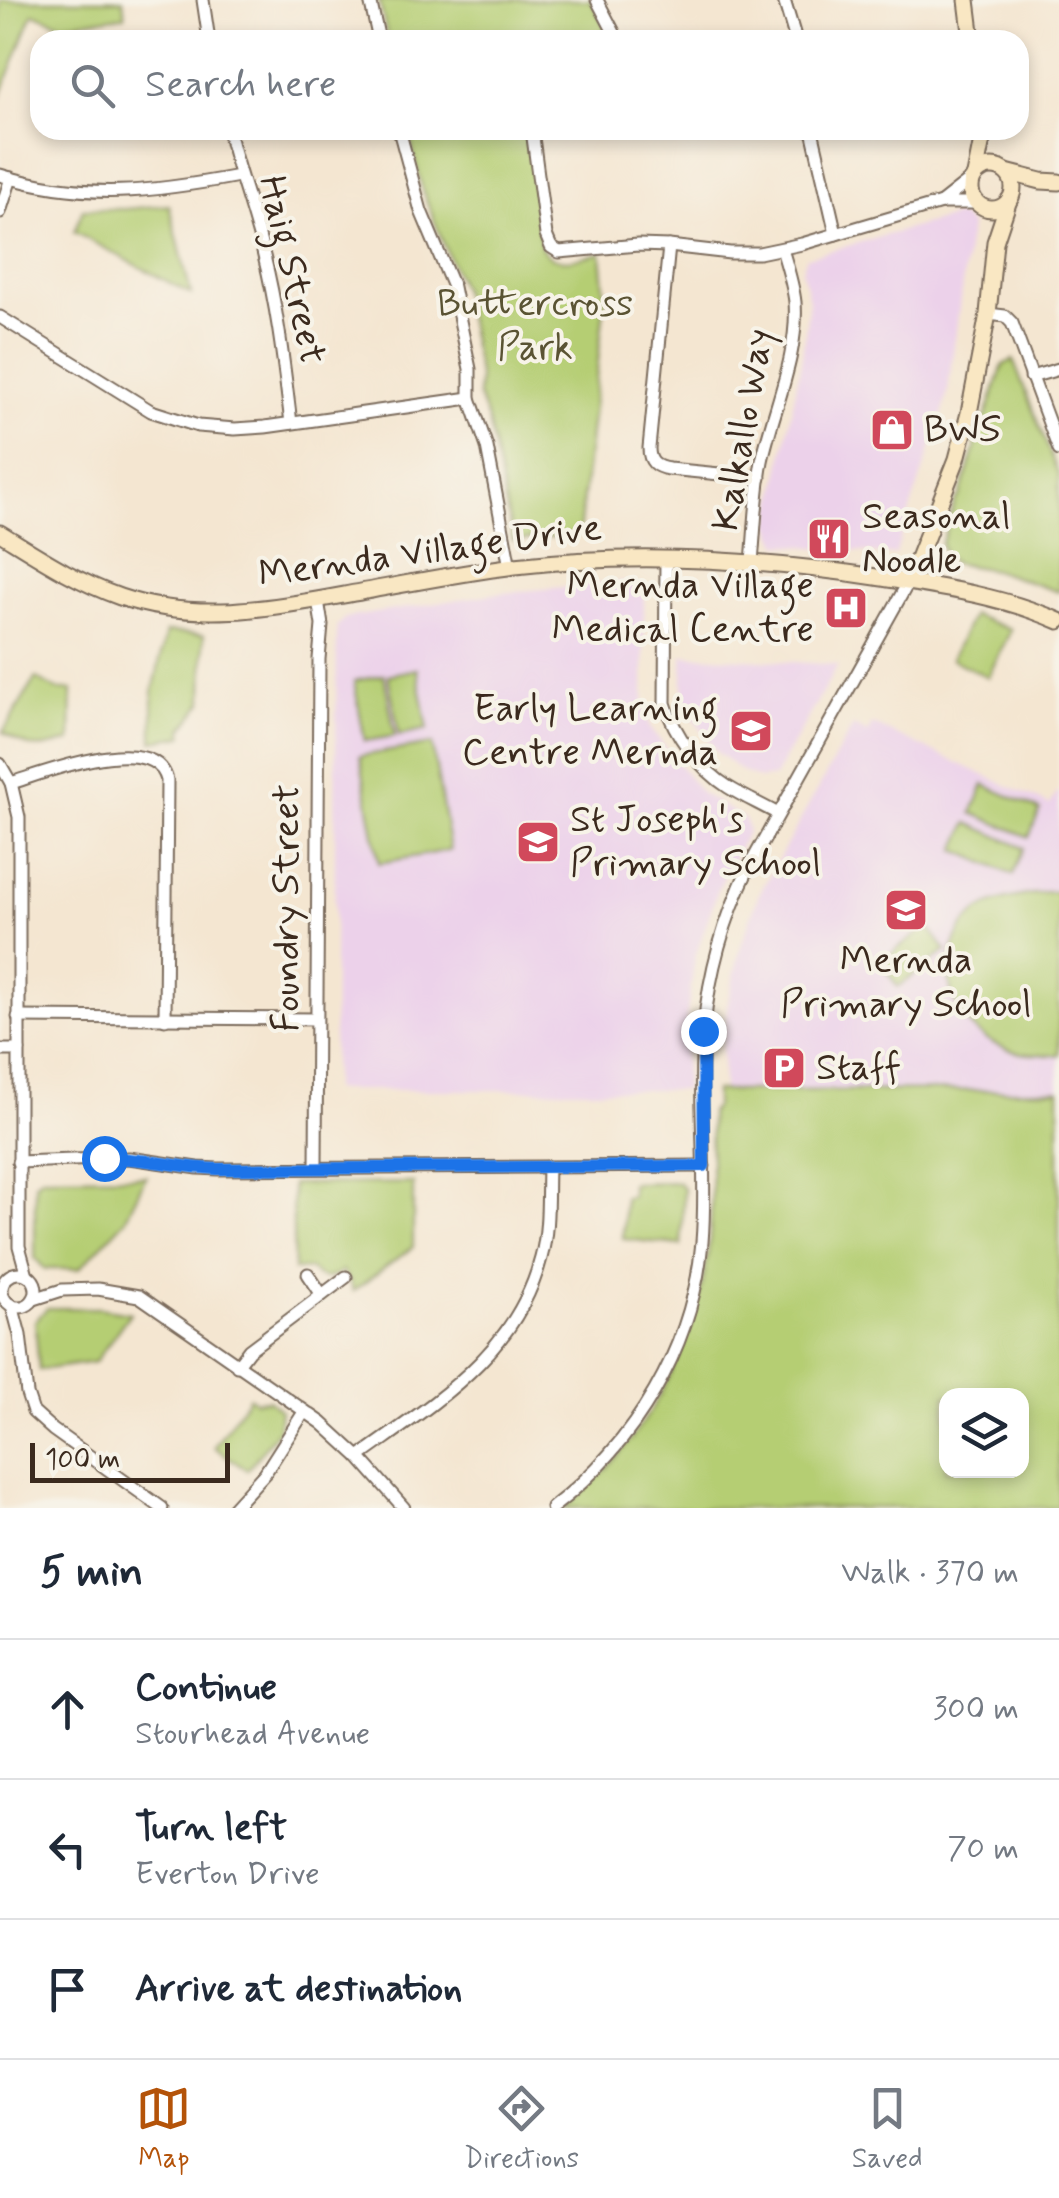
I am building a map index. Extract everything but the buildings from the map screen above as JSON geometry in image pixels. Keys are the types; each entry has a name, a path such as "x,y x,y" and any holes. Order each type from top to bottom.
{"street":[{"path":"203,0 208,30"},
{"path":"370,0 377,30"},
{"path":"597,0 613,30"},
{"path":"784,0 793,30"},
{"path":"967,0 971,30"},
{"name":"Haig Street","path":"230,140 264,254 278,321 291,423"},
{"path":"402,140 420,211 454,286 470,370 470,398 487,447 510,567"},
{"path":"533,140 546,235 552,248 564,252 612,246 669,246 758,253 941,203 998,208 1010,198 1055,182"},
{"path":"814,140 836,234"},
{"path":"982,140 971,191 995,242"},
{"path":"552,1508 583,1482 627,1434 661,1381 687,1316 702,1243 703,1031 715,955 737,892 909,581 956,459 972,402 988,314 995,242 1012,184 988,140"},
{"path":"941,203 992,166 1055,182"},
{"path":"0,212 5,177 62,189 116,193 239,176"},
{"path":"669,246 650,459 656,466 668,469 760,478"},
{"name":"Kalkallo Way","path":"752,562 764,453 794,328 794,290 782,249"},
{"path":"988,314 1006,316 1012,323 1059,450"},
{"path":"0,317 152,411 198,426 235,430 470,398"},
{"path":"1031,376 1059,370"},
{"name":"Mernda Village Drive","path":"0,533 78,580 144,604 192,611 264,610 510,567 612,558 666,558 752,562 909,581 980,594 1059,621"},
{"path":"666,558 665,704 670,720 712,775 778,814"},
{"name":"Foundry Street","path":"314,601 322,625 316,1167"},
{"path":"11,783 103,757 151,759 165,772 164,1019"},
{"path":"0,764 11,783 20,835 18,1246 36,1290 20,1336"},
{"path":"18,1018 316,1019"},
{"path":"0,1050 18,1050"},
{"path":"18,1162 129,1158 198,1168 704,1166"},
{"path":"360,1457 474,1370 515,1321 542,1258 548,1167"},
{"path":"18,1246 2,1289 20,1336 32,1412 162,1508"},
{"path":"5,1280 15,1274 62,1290"},
{"path":"308,1274 322,1295"},
{"path":"237,1366 249,1350 346,1277"},
{"path":"6,1300 21,1307 62,1290 98,1289 138,1296 322,1424 360,1457 404,1508"},
{"path":"233,1508 266,1472 304,1412"}],"shaded area":[{"path":"959,215 970,226 948,390 895,555 779,544 770,523 802,357 809,300 802,270 807,257"},
{"name":"St Joseph's Primary School","path":"636,582 644,589 644,702 652,730 701,793 745,819 748,830 718,889 695,957 686,1021 684,1090 333,1090 337,627 345,618 492,594"},
{"name":"Early Learning Centre Mernda","path":"683,655 838,665 774,777 760,779 741,771 718,753 686,708"},
{"name":"Mernda Primary School","path":"872,724 1050,805 1059,790 1059,1090 723,1090 722,1047 727,1007 740,949 758,896 853,726 868,733"}],"green space":[{"path":"0,0 123,0 125,16 62,24 33,13 0,97"},
{"path":"379,0 591,0 607,30 386,30"},
{"name":"Buttercross Park","path":"410,140 528,140 541,247 560,260 601,253 605,298 579,534 513,541 488,420 478,396 479,378 462,290 423,192"},
{"path":"169,205 191,294 74,232 83,209"},
{"path":"1013,360 1059,476 1059,592 993,570 953,563 941,545 976,446 970,437 974,417 985,419 1003,365"},
{"path":"972,615 1011,630 988,677 951,659"},
{"path":"166,632 204,635 203,702 183,729 183,736 153,741 153,692"},
{"path":"417,669 428,729 399,735 388,675"},
{"path":"384,675 395,736 365,741 354,681"},
{"path":"36,678 57,690 72,690 71,741 36,747 3,732"},
{"path":"432,744 450,850 379,863 360,756"},
{"path":"984,785 1040,810 1029,837 972,813"},
{"path":"968,823 1024,848 1013,875 956,850"},
{"path":"1059,892 1059,1055 1020,1053 991,1041 967,1022 950,980 955,941 972,916 993,903"},
{"path":"928,926 946,951 898,987 880,962"},
{"path":"1059,1090 1059,1508 564,1508 619,1454 642,1423 679,1356 693,1320 709,1244 710,1112 715,1107 715,1091"},
{"path":"146,1176 125,1220 79,1269 45,1269 35,1258 35,1183 41,1177"},
{"path":"678,1182 684,1189 681,1245 623,1239 624,1197 631,1196 631,1183"},
{"path":"413,1183 413,1247 356,1289 353,1291 342,1271 325,1278 310,1269 294,1270 292,1184"},
{"path":"47,1308 99,1308 130,1313 95,1362 39,1370 35,1321"},
{"path":"249,1397 255,1401 268,1400 280,1410 278,1430 247,1470 214,1447"}],"place":[{"name":"BWS","path":"892,430"},
{"name":"Seasonal Noodle","path":"829,539"},
{"name":"Mernda Village Medical Centre","path":"846,608"},
{"name":"Early Learning Centre Mernda","path":"751,731"},
{"name":"St Joseph's Primary School","path":"538,842"},
{"name":"Mernda Primary School","path":"906,910"},
{"name":"Staff","path":"784,1068"}],"route":[{"path":"104,1158 218,1169 704,1166 703,1031"}]}
